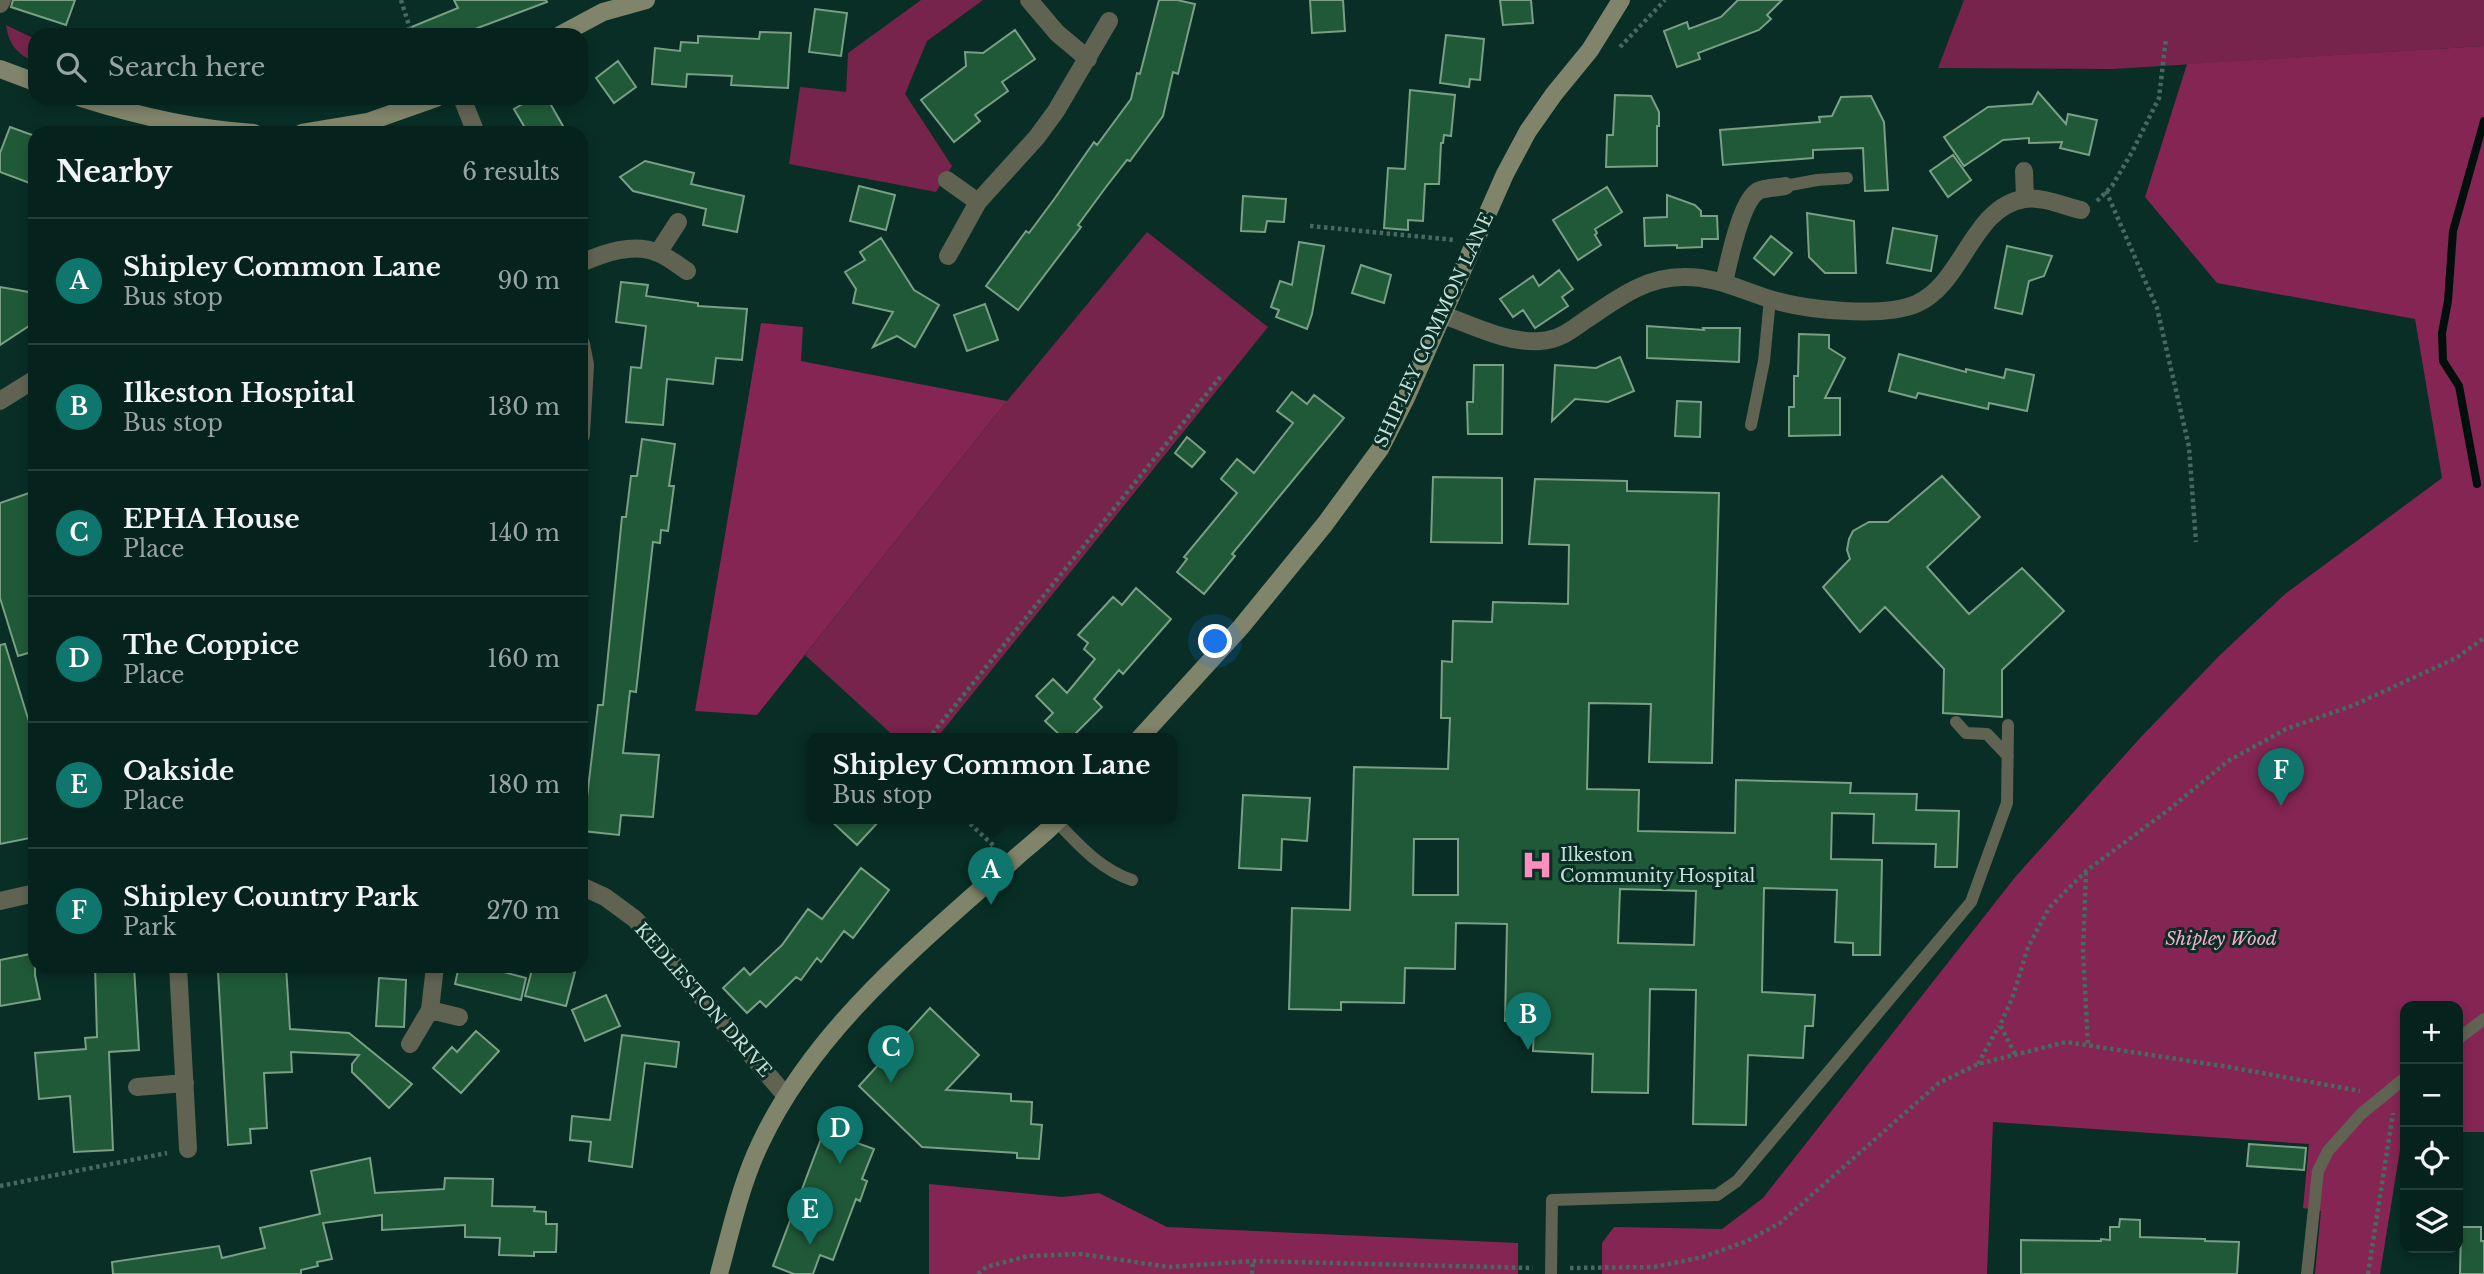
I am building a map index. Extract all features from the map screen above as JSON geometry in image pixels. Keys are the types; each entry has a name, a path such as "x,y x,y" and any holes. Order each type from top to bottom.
{"street":[{"path":"573,28 603,12 646,0"},
{"path":"1028,0 1057,33 1088,58"},
{"name":"SHIPLEY COMMON LANE","path":"1144,733 1241,627 1325,524 1380,449 1405,400 1505,174 1528,131 1590,50 1621,0"},
{"path":"948,256 978,202 1037,138 1110,21"},
{"path":"0,69 28,79"},
{"path":"105,105 161,121 190,126"},
{"path":"344,126 368,122 416,105"},
{"path":"465,105 473,126"},
{"path":"2024,171 2025,198"},
{"path":"947,180 978,202"},
{"path":"1724,282 1731,250 1750,199 1763,189 1785,187"},
{"path":"1443,315 1515,340 1539,341 1565,334 1621,296 1647,283 1684,277 1724,282 1770,299 1825,309 1892,310 1926,299 1946,280 1990,218 2012,202 2025,198 2081,210"},
{"path":"658,253 678,222"},
{"path":"588,261 612,252 643,248 658,253 687,271"},
{"path":"0,401 28,383"},
{"path":"719,1274 744,1187 760,1143 786,1096 848,1015 896,967 1055,824"},
{"name":"KEDLESTON DRIVE","path":"588,889 605,897 635,919 786,1096"},
{"path":"0,901 28,895"},
{"path":"178,973 188,1149"},
{"path":"410,1044 430,1010 434,973"},
{"path":"430,1010 459,1017"},
{"path":"137,1087 185,1083"}],"lane":[{"path":"1785,187 1817,180 1847,178"},
{"path":"1751,425 1764,360 1770,299"},
{"path":"1956,722 1966,733 1987,733 2008,757"},
{"path":"1551,1274 1552,1200 1717,1195 1737,1181 1971,902 2007,803 2008,725"},
{"path":"1061,824 1096,862 1132,880"},
{"path":"2463,1035 2484,1019"},
{"path":"2307,1274 2318,1171 2328,1151 2344,1132 2361,1114 2400,1083"}],"path":[{"path":"401,0 410,28"},
{"path":"1590,50 1619,49 1665,0"},
{"path":"2081,210 2098,201 2106,191 2132,152 2159,98 2166,38"},
{"path":"2106,191 2157,308 2189,447 2196,542"},
{"path":"1310,226 1410,234 1475,243"},
{"path":"933,733 1221,376"},
{"path":"1978,1064 2000,1026 2012,999 2028,947 2049,908 2085,871 2167,811 2228,761 2286,729 2354,705 2456,658 2484,638"},
{"path":"970,824 1011,862"},
{"path":"2085,871 2083,953 2088,1045"},
{"path":"2000,1026 2015,1054"},
{"path":"2368,1274 2400,1092"},
{"path":"0,1186 188,1149"},
{"path":"1252,1274 1253,1261"}],"shaded area":[{"path":"921,0 983,0 927,41 905,94 952,166 936,192 789,164 800,87 846,92 848,53"},
{"path":"1964,0 2484,0 2484,46 2113,69 1938,68"},
{"path":"6,25 28,36 28,58 15,48"},
{"path":"1147,232 1268,327 941,733 890,733 805,655 1007,401"}],"green space":[{"name":"Shipley Wood","path":"2484,46 2484,1132 2463,1132 2463,1001 2400,1001 2400,1150 2380,1274 2315,1274 2321,1211 2303,1208 2309,1144 1993,1122 1987,1274 1602,1274 1602,1243 1614,1227 1722,1229 1763,1198 2016,876 2141,737 2219,656 2285,594 2442,478 2415,319 2217,283 2145,197 2187,64"},
{"path":"761,323 803,327 801,361 1007,401 757,715 695,711"},
{"path":"929,1184 1062,1197 1099,1193 1167,1227 1518,1243 1518,1274 929,1274"}],"building":[{"path":"13,0 75,0 66,25 11,7"},
{"path":"454,0 547,2 477,28 409,28 458,8"},
{"path":"1159,0 1195,4 1178,74 1173,72 1163,116 1130,161 1127,160 1106,187 1078,225 1081,227 1018,310 986,286 1026,231 1029,233 1094,142 1097,145 1131,99"},
{"path":"1310,0 1343,0 1345,31 1312,33"},
{"path":"1500,0 1531,0 1533,23 1503,25"},
{"path":"1738,0 1782,0 1767,15 1771,19 1759,30 1698,53 1700,59 1677,67 1664,31 1687,22 1689,29 1721,17"},
{"path":"815,9 847,13 841,56 809,52"},
{"path":"1015,30 1035,59 1002,82 1008,91 975,115 980,121 954,142 921,100 966,66 965,52 983,53"},
{"path":"760,32 791,33 788,88 731,85 732,76 687,74 686,87 652,84 655,48 680,51 681,42 698,43 698,36 759,39"},
{"path":"1446,35 1484,39 1480,80 1470,79 1469,87 1440,83"},
{"path":"618,61 636,87 614,103 596,78"},
{"path":"1410,90 1455,95 1451,136 1444,135 1441,143 1439,184 1425,184 1423,221 1408,220 1408,230 1384,228 1388,168 1405,169"},
{"path":"2038,92 2066,124 2068,114 2097,120 2089,155 2060,148 2062,142 2029,143 2029,138 2003,140 1964,166 1944,137 1988,107 2032,104"},
{"path":"1615,95 1651,96 1659,112 1657,166 1606,167 1607,135 1613,135"},
{"path":"1871,96 1884,122 1888,190 1865,191 1863,148 1813,150 1813,158 1723,165 1720,130 1820,122 1819,117 1832,116 1841,97"},
{"path":"521,105 551,105 563,126 524,126 514,109"},
{"path":"10,127 28,133 28,182 0,172 0,153"},
{"path":"1953,155 1971,180 1948,197 1930,171"},
{"path":"645,161 694,173 691,184 744,196 737,232 703,225 706,209 633,191 620,177"},
{"path":"859,186 895,195 886,230 850,221"},
{"path":"1607,187 1622,212 1595,229 1595,235 1601,245 1578,260 1553,220"},
{"path":"1667,195 1695,205 1701,211 1701,216 1717,216 1718,239 1702,239 1702,247 1645,246 1644,218 1667,217"},
{"path":"1243,196 1286,199 1284,222 1267,221 1265,232 1241,231"},
{"path":"1807,213 1854,221 1856,273 1825,273 1809,257"},
{"path":"1893,228 1937,236 1931,271 1887,263"},
{"path":"1771,236 1792,253 1774,275 1754,258"},
{"path":"881,238 914,290 939,305 915,347 897,336 873,347 893,312 853,303 856,289 845,272 865,260 860,252"},
{"path":"1299,242 1324,246 1307,329 1276,317 1279,310 1271,307 1280,281 1292,285"},
{"path":"2007,246 2052,256 2044,276 2029,281 2022,314 1995,308"},
{"path":"1361,265 1391,275 1384,303 1352,293"},
{"path":"1559,270 1573,289 1562,297 1568,306 1535,328 1523,310 1513,317 1500,299 1533,276 1539,286"},
{"path":"621,282 648,285 646,296 698,303 698,306 747,309 742,360 716,358 713,384 667,379 663,425 626,422 631,367 641,368 646,326 616,322"},
{"path":"0,287 28,292 28,327 0,345"},
{"path":"985,304 998,340 967,351 954,315"},
{"path":"1647,326 1704,330 1703,328 1740,328 1739,362 1647,358"},
{"path":"1799,334 1829,335 1829,348 1845,358 1825,398 1840,398 1840,435 1789,436 1789,407 1794,407 1794,376 1798,376"},
{"path":"1899,354 1966,372 1966,369 2004,378 2006,369 2034,375 2027,411 1989,403 1988,409 1918,393 1916,398 1889,391"},
{"path":"1620,357 1634,391 1608,402 1575,399 1552,421 1555,365 1596,368"},
{"path":"1474,365 1503,365 1502,434 1468,434 1467,402 1473,402"},
{"path":"1292,392 1307,404 1314,395 1344,418 1232,554 1235,556 1204,594 1177,572 1187,559 1184,557 1237,493 1221,479 1237,459 1254,473 1293,423 1277,411"},
{"path":"1677,401 1701,402 1700,437 1675,436"},
{"path":"1187,437 1205,452 1192,467 1175,453"},
{"path":"642,439 675,444 669,486 674,486 668,531 661,530 660,543 653,542 636,692 630,691 623,753 659,755 653,817 621,815 619,835 588,832 588,789 598,705 603,705 622,517 626,517 631,476 637,476"},
{"path":"1942,476 1980,517 1927,567 1969,614 2022,568 2064,611 2002,670 2002,717 1943,713 1944,669 1885,607 1860,632 1823,587 1850,559 1847,550 1853,531 1869,522 1888,522"},
{"path":"1433,477 1502,478 1502,543 1431,542"},
{"path":"1535,479 1627,481 1627,491 1719,493 1712,763 1649,762 1651,704 1589,703 1587,789 1639,790 1638,831 1735,833 1736,780 1851,783 1850,793 1917,794 1916,810 1959,811 1957,867 1935,867 1936,844 1873,843 1874,814 1832,813 1831,859 1882,860 1880,955 1853,955 1853,943 1835,942 1837,890 1764,888 1762,992 1815,995 1813,1026 1805,1026 1803,1058 1748,1055 1746,1125 1693,1124 1696,990 1650,989 1648,1093 1592,1092 1593,1054 1533,1051 1534,1022 1505,1021 1507,924 1456,923 1455,969 1405,968 1404,1003 1341,1002 1341,1010 1289,1009 1292,908 1350,910 1354,767 1448,769 1450,718 1441,718 1442,661 1452,662 1453,621 1492,622 1493,602 1568,604 1569,545 1529,544","holes":["1414,839 1458,839 1458,895 1413,895","1620,889 1696,891 1694,945 1618,943"]},
{"path":"28,493 28,653 18,656 0,598 0,503"},
{"path":"1136,588 1171,619 1123,674 1119,670 1094,699 1102,707 1076,733 1058,733 1045,721 1053,713 1036,696 1053,679 1067,693 1095,659 1084,649 1088,643 1078,635 1113,597 1122,605"},
{"path":"5,644 28,718 28,838 0,844 0,645"},
{"path":"1243,795 1310,798 1307,841 1282,839 1281,870 1239,868"},
{"path":"834,824 876,824 857,845"},
{"path":"861,868 889,890 853,938 844,931 821,962 817,958 801,980 796,977 766,1007 760,1001 747,1013 723,988 744,968 750,975 782,945 808,909 822,919"},
{"path":"28,954 28,973 35,973 40,999 0,1006 0,960"},
{"path":"95,973 134,973 139,1050 109,1052 113,1150 74,1152 70,1096 39,1099 35,1053 86,1049 85,1038 97,1037"},
{"path":"218,973 286,973 290,1029 349,1033 412,1084 389,1108 352,1072 352,1064 359,1055 291,1052 292,1072 264,1073 267,1128 250,1129 251,1143 228,1145"},
{"path":"457,973 507,973 526,978 521,1000 455,984"},
{"path":"531,973 575,973 566,1006 525,996"},
{"path":"379,978 406,980 404,1027 376,1026"},
{"path":"606,995 620,1026 585,1041 572,1010"},
{"path":"930,1008 979,1055 946,1090 1011,1094 1011,1101 1032,1102 1031,1124 1042,1125 1039,1159 1017,1158 1017,1153 922,1147 859,1086"},
{"path":"476,1031 499,1051 461,1093 433,1068 452,1047 457,1052"},
{"path":"622,1035 679,1042 676,1067 645,1063 632,1167 589,1161 591,1142 570,1140 572,1116 610,1120"},
{"path":"824,1131 874,1149 862,1179 867,1181 860,1201 856,1199 833,1260 820,1255 813,1274 794,1274 773,1266"},
{"path":"2249,1144 2306,1148 2304,1170 2247,1166"},
{"path":"370,1158 375,1193 444,1189 445,1178 493,1179 492,1206 535,1207 534,1211 546,1212 546,1224 557,1224 556,1252 534,1252 534,1256 499,1255 500,1238 465,1237 465,1225 382,1230 382,1215 323,1223 332,1259 317,1262 318,1266 301,1270 301,1274 113,1274 112,1262 219,1246 222,1258 265,1248 260,1228 320,1214 311,1171"},
{"path":"2120,1219 2140,1220 2140,1237 2239,1242 2237,1274 2021,1274 2021,1240 2110,1240 2110,1227 2119,1227"},
{"path":"2463,1227 2481,1227 2481,1241 2484,1241 2484,1274 2460,1274"}],"waterway":[{"path":"2477,484 2459,386 2443,361 2442,333 2448,301 2453,231 2484,121"}],"place":[{"name":"Shipley Country Park","path":"2281,806"},
{"name":"Ilkeston Community Hospital","path":"1537,865"},
{"name":"Shipley Common Lane","path":"991,905"},
{"name":"Ilkeston Hospital","path":"1528,1050"},
{"name":"EPHA House","path":"891,1083"},
{"name":"The Coppice","path":"840,1164"},
{"name":"Oakside","path":"810,1245"}]}
